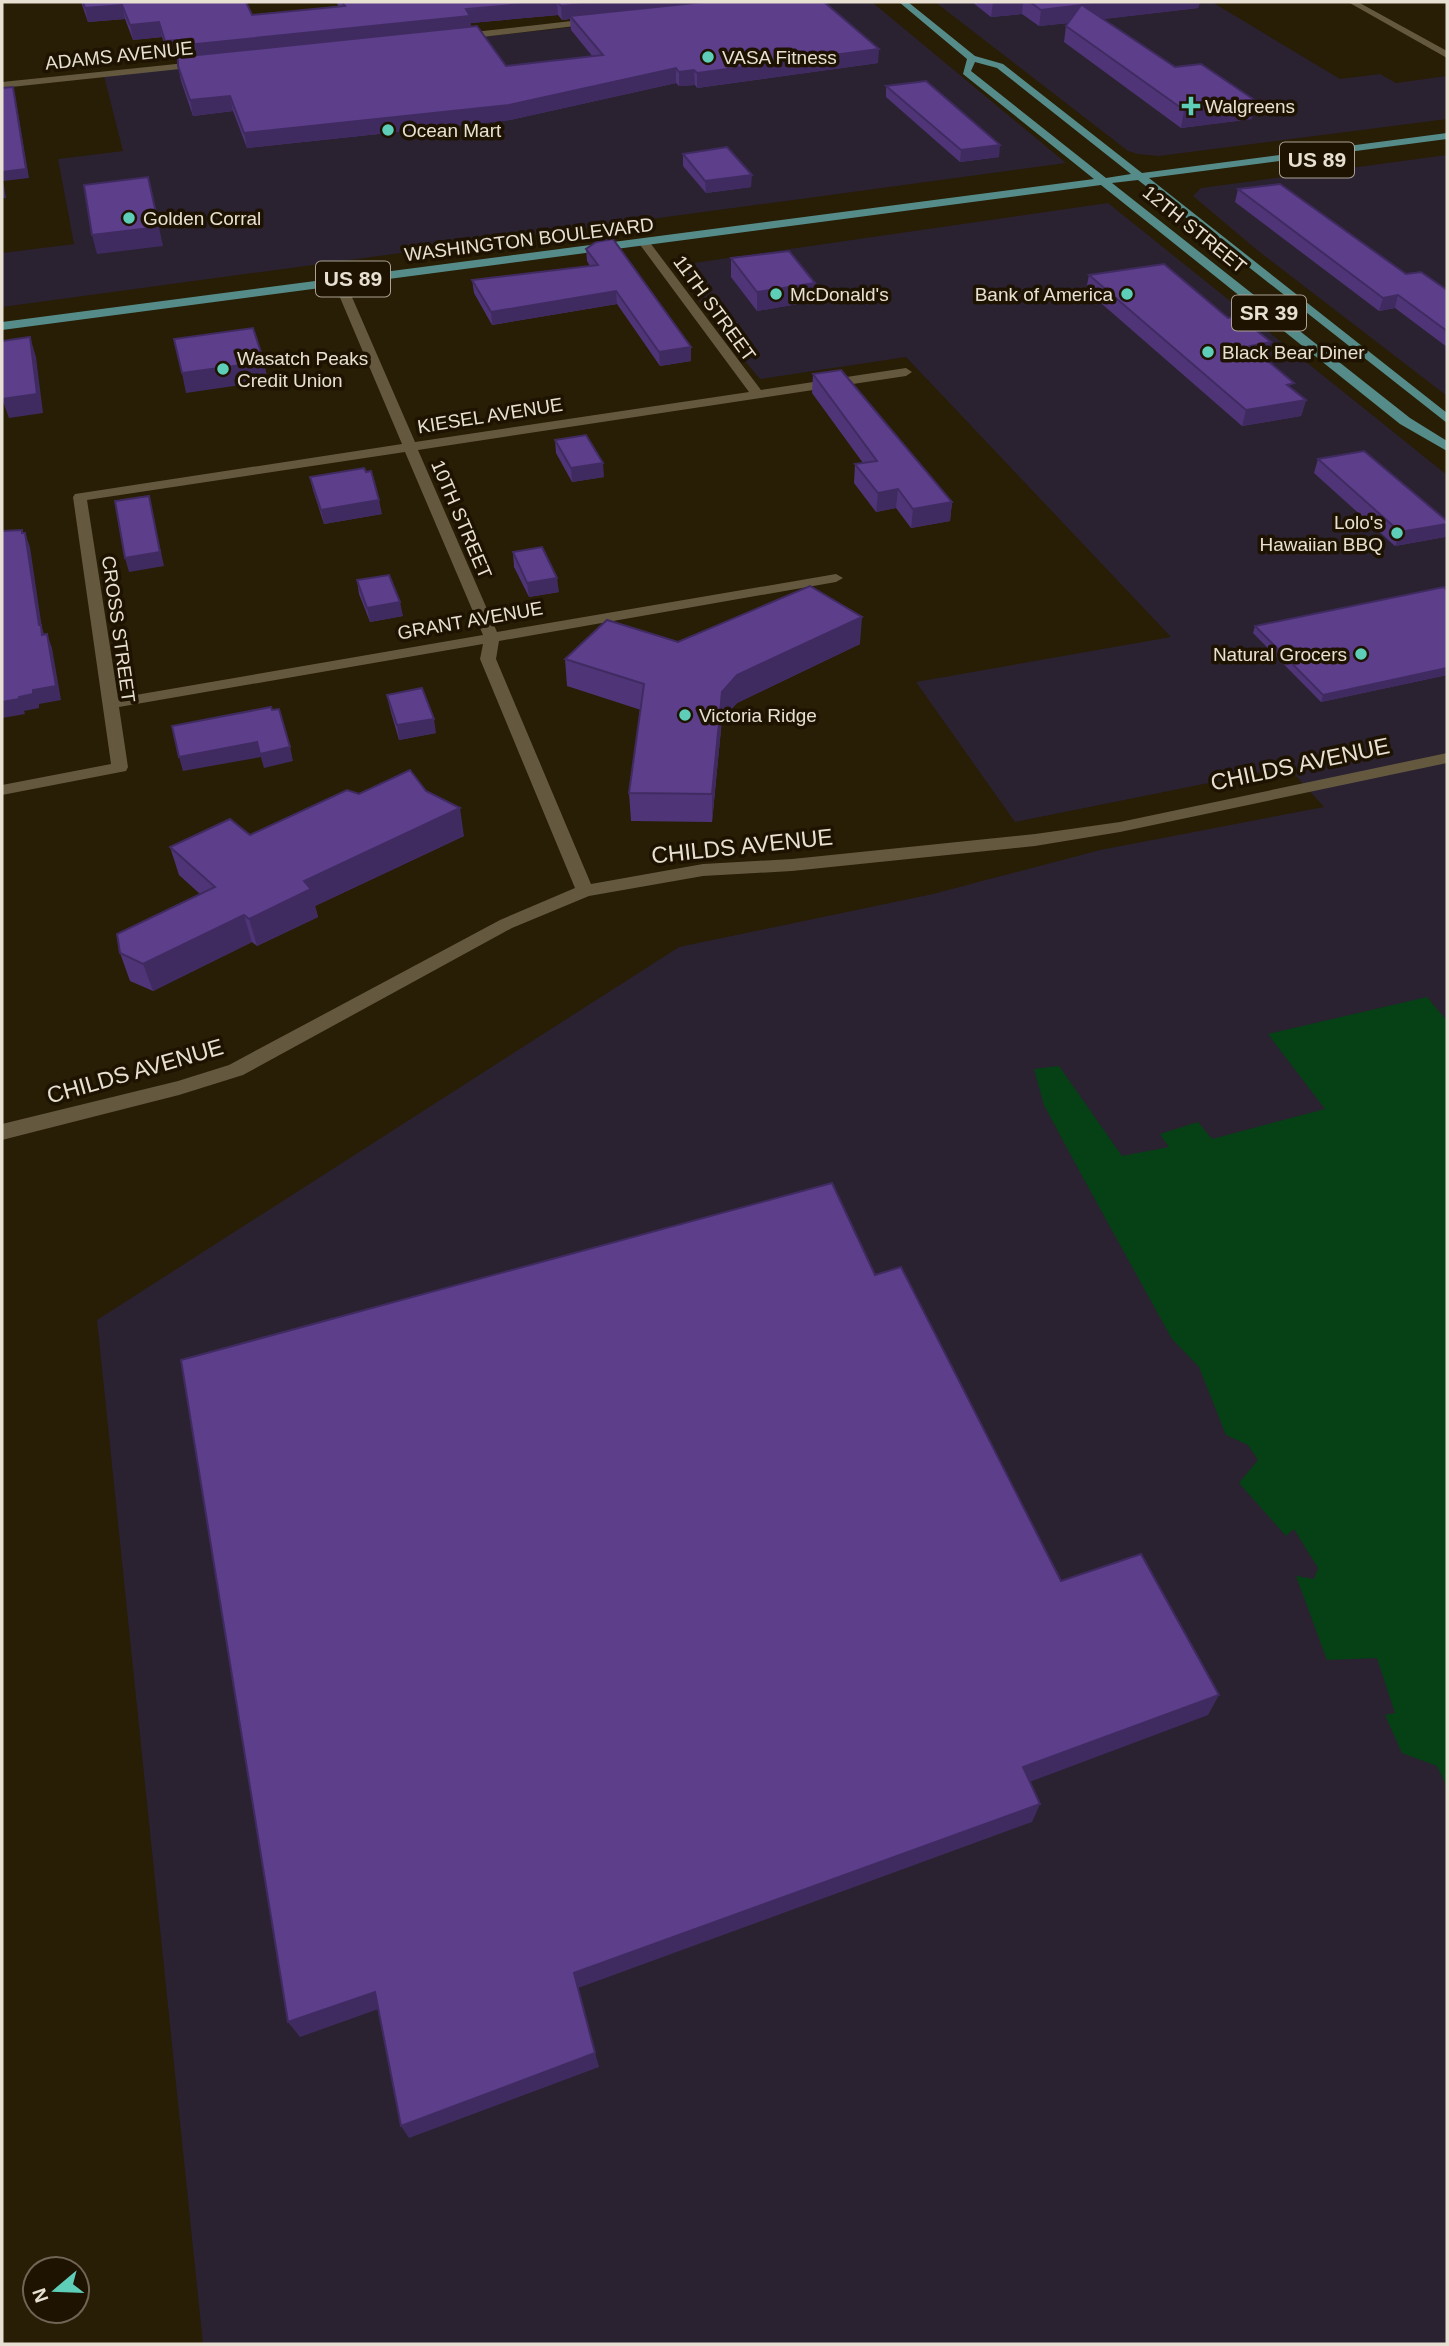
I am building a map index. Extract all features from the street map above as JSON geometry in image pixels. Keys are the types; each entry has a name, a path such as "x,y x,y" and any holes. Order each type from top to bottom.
{"main road":[{"name":"12TH STREET","path":"902,2 972,58 1000,66 1447,419"},
{"name":"12TH STREET","path":"972,58 966,72 1405,421 1447,447"},
{"name":"WASHINGTON BOULEVARD","path":"2,326 1106,183 1447,136"},
{"name":"WASHINGTON BOULEVARD","path":"1143,178 1447,143"}],"street":[{"path":"1352,2 1447,55"},
{"path":"443,38 609,20"},
{"name":"ADAMS AVENUE","path":"2,85 220,62"},
{"name":"11TH STREET","path":"644,242 757,394"},
{"name":"10TH STREET","path":"339,281 492,638 488,659 585,891"},
{"name":"KIESEL AVENUE","path":"80,496 906,372"},
{"name":"CROSS STREET","path":"2,790 120,767 80,496"},
{"name":"GRANT AVENUE","path":"111,704 836,578"},
{"name":"CHILDS AVENUE","path":"2,1132 179,1088 236,1070 506,924 585,891 703,870 792,865 1035,840 1120,827 1447,758"}],"shaded area":[{"path":"814,2 872,2 1066,163 2,307 2,253 74,244 58,159 123,151 104,76"},
{"path":"935,2 1212,2 1340,79 1380,74 1396,83 1447,76 1447,119 1159,156 1138,154 1128,151"},
{"path":"1447,155 1447,396 1257,250 1193,196 1201,188"},
{"path":"1108,203 1447,475 1447,2344 203,2344 97,1320 679,947 933,894 1100,850 1324,807 1288,767 1015,822 916,682 1171,637 906,357 760,379 673,266"}],"green space":[{"path":"1427,997 1447,1021 1447,1787 1437,1766 1402,1753 1385,1715 1395,1713 1377,1658 1327,1660 1296,1576 1314,1579 1318,1568 1294,1529 1286,1536 1239,1483 1258,1460 1248,1445 1226,1435 1199,1367 1172,1339 1044,1105 1034,1069 1059,1066 1122,1156 1169,1147 1160,1134 1198,1122 1212,1139 1325,1109 1268,1034"}],"building":[{"path":"83,2 246,2 252,15 345,6 342,2 546,2 466,9 470,16 177,46 177,40 165,41 159,22 130,25 122,5 85,8"},
{"path":"558,2 603,2 561,6"},
{"path":"704,2 824,2 879,49 697,73 694,70 679,72 676,68 509,105 244,133 230,96 190,100 178,66 178,57 477,26 506,66 603,55 570,16"},
{"path":"1030,2 1114,2 1082,5 1175,67 1201,64 1256,101 1184,110 1066,26 1081,5 1041,10"},
{"path":"926,81 1000,145 961,150 886,86"},
{"path":"13,87 26,169 2,172 2,88"},
{"path":"727,147 752,175 705,181 683,154"},
{"path":"148,177 159,227 92,235 84,185"},
{"path":"1280,184 1406,274 1421,272 1447,290 1447,331 1398,295 1383,298 1238,189"},
{"path":"613,239 691,347 659,352 616,291 491,312 472,280 598,265 586,249 596,242"},
{"path":"789,251 815,283 757,292 731,258"},
{"path":"1164,264 1228,318 1238,316 1271,342 1250,346 1294,383 1287,385 1306,400 1246,410 1089,275"},
{"path":"253,328 264,362 182,373 174,339"},
{"path":"30,337 37,394 2,399 2,341"},
{"path":"841,370 952,502 913,509 898,489 878,493 855,464 877,461 813,374"},
{"path":"586,435 603,463 571,468 555,440"},
{"path":"1364,451 1447,521 1447,524 1400,532 1318,459"},
{"path":"364,468 366,472 371,471 379,500 321,510 310,477"},
{"path":"149,496 160,552 125,558 115,501"},
{"path":"22,530 22,533 25,533 39,625 42,635 47,634 56,686 33,690 33,694 2,702 2,531"},
{"path":"542,547 557,578 527,583 513,552"},
{"path":"389,575 400,602 367,608 357,580"},
{"name":"Victoria Ridge","path":"810,586 862,617 737,675 722,692 712,794 629,793 644,684 565,659 607,620 678,642"},
{"name":"Natural Grocers","path":"1444,587 1447,590 1447,668 1323,695 1255,626"},
{"path":"422,688 434,719 397,725 387,695"},
{"path":"271,707 272,710 279,709 290,747 260,754 257,742 179,757 172,726"},
{"path":"410,770 426,791 460,808 304,881 311,889 249,919 244,915 143,964 120,953 117,934 215,887 170,847 230,819 250,835 347,790 359,794"},
{"path":"832,1183 875,1275 901,1267 1061,1581 1141,1554 1219,1695 1023,1767 1040,1804 574,1973 595,2053 401,2126 375,1992 288,2022 181,1360"}],"place":[{"name":"VASA Fitness","path":"708,57"},
{"name":"Walgreens","path":"1191,106"},
{"name":"Ocean Mart","path":"388,130"},
{"name":"Golden Corral","path":"129,218"},
{"name":"McDonald's","path":"776,294"},
{"name":"Bank of America","path":"1127,294"},
{"name":"Black Bear Diner","path":"1208,352"},
{"name":"Wasatch Peaks Credit Union","path":"223,369"},
{"name":"Lolo's Hawaiian BBQ","path":"1397,533"},
{"name":"Natural Grocers","path":"1361,654"},
{"name":"Victoria Ridge","path":"685,715"}]}
